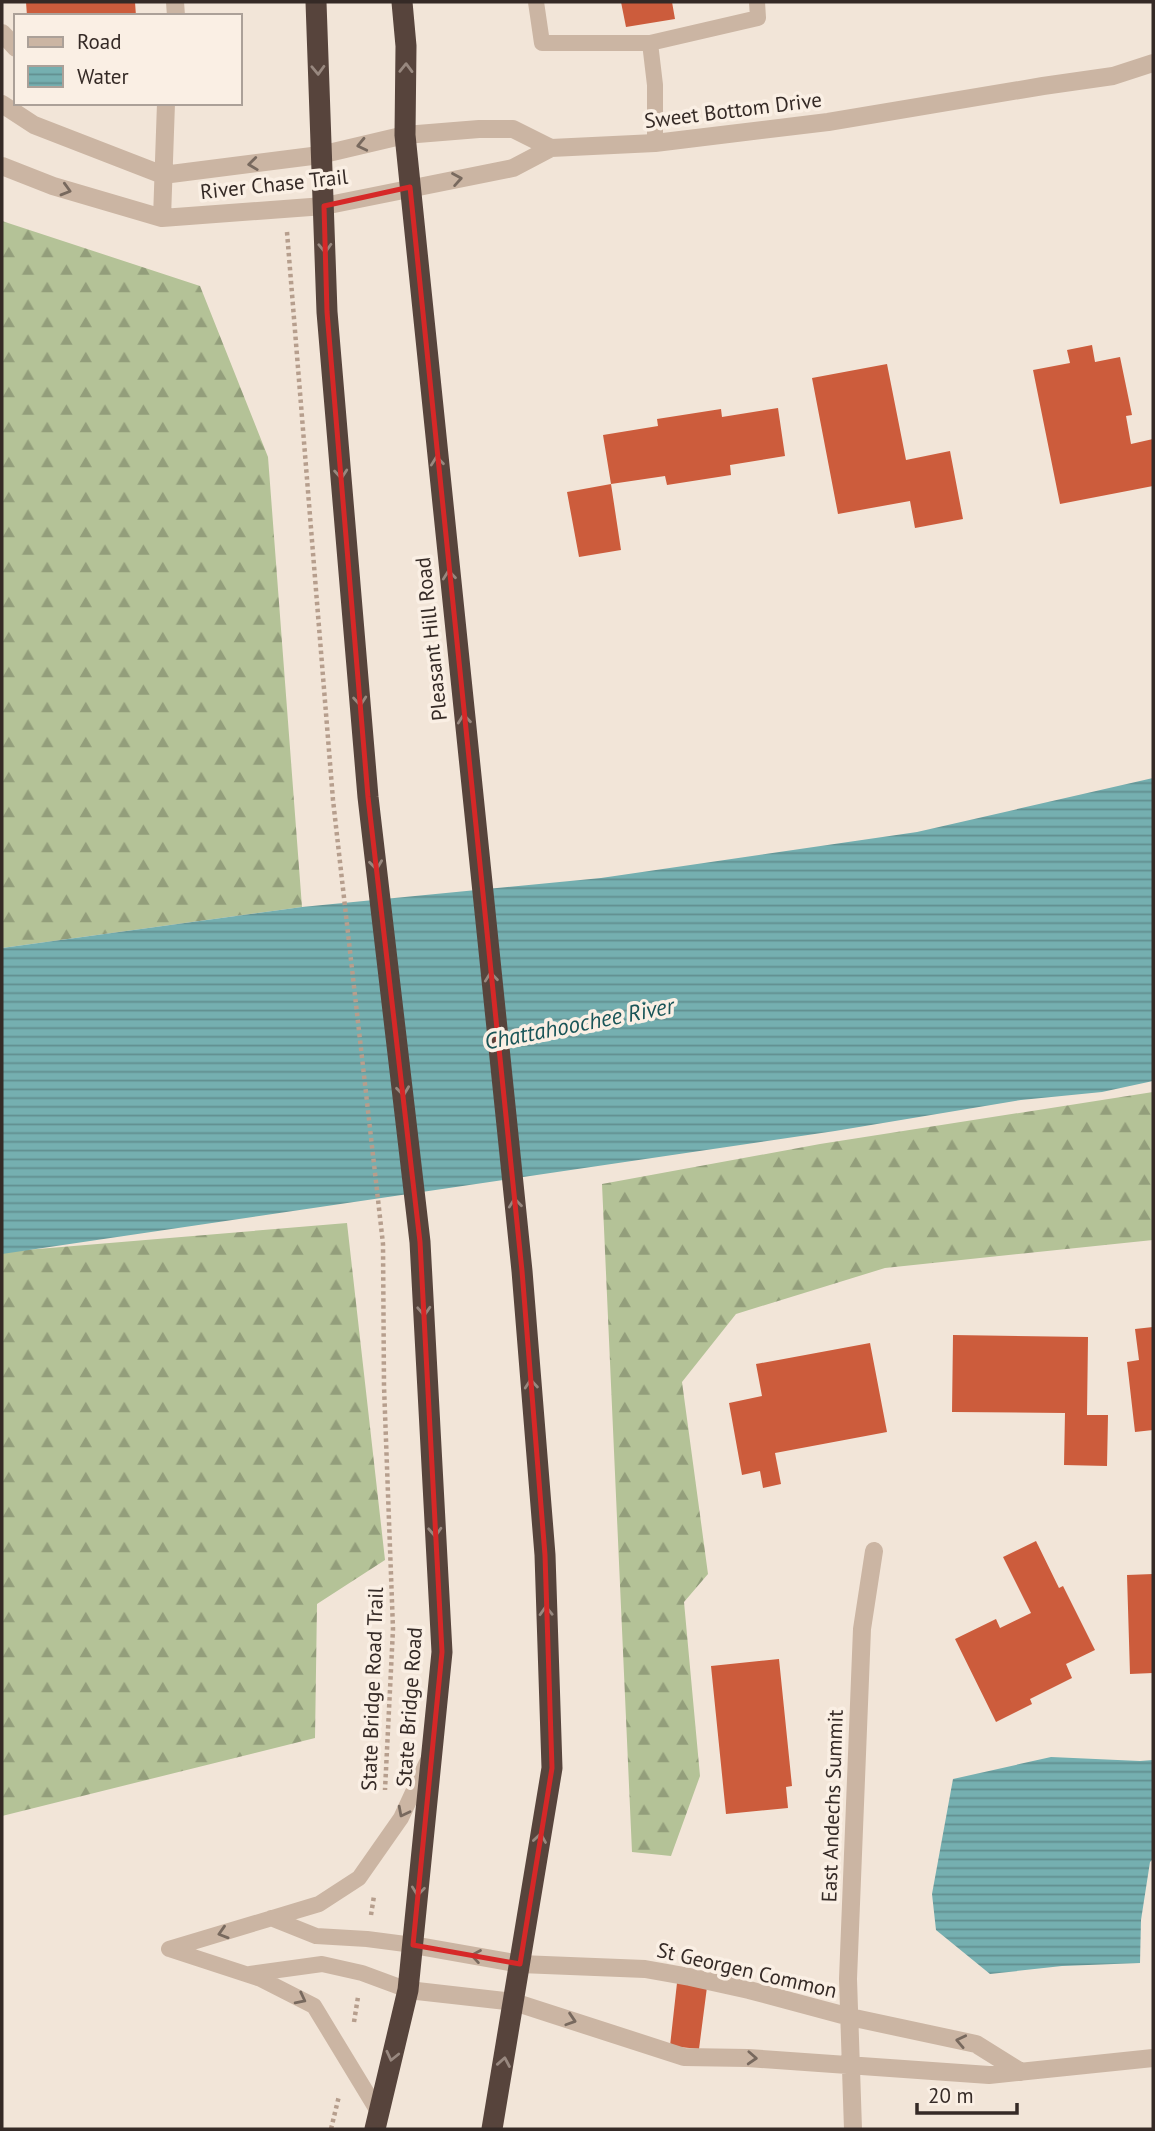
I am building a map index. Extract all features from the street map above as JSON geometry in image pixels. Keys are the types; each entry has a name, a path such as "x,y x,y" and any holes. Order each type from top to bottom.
{"highway":[{"path":"316,2 324,206"},
{"name":"Pleasant Hill Road","path":"402,2 406,46 405,135 522,1271 545,1555 552,1768 520,1964"},
{"name":"State Bridge Road","path":"324,206 328,324 368,797 420,1242 442,1652 408,1990 377,2121"},
{"path":"492,2129 520,1964"}],"street":[{"path":"2,33 14,46"},
{"name":"Sweet Bottom Drive","path":"320,155 405,135 513,129 551,148 654,143 828,122 1113,76 1153,63"},
{"name":"River Chase Trail","path":"2,104 33,125 163,175 320,155"},
{"path":"162,218 166,105"},
{"name":"River Chase Trail","path":"2,166 53,186 162,218 324,206 513,168 551,148"},
{"name":"East Andechs Summit","path":"853,2129 848,1979 862,1629 874,1552"},
{"name":"St Georgen Common","path":"412,1945 520,1964 645,1969 749,1990 850,2017 976,2044 1021,2072"},
{"path":"408,1990 514,2002 684,2057 852,2064 989,2075 1153,2058"}],"lane":[{"path":"536,2 542,43 650,43 758,18 757,2"},
{"path":"650,43 655,85 654,143"},
{"path":"377,2121 348,2062 314,2006 261,1979 169,1949 319,1904 359,1878 401,1818 432,1750"},
{"path":"271,1918 316,1936 412,1945"},
{"path":"247,1975 322,1964 362,1973 408,1990"}],"path":[{"name":"State Bridge Road Trail","path":"285,208 333,800 383,1244 393,1629 384,1799"},
{"path":"367,1939 381,1847"},
{"path":"331,2129 348,2062 362,1973"}],"highlighted area":[{"path":"410,187 522,1271 545,1555 552,1768 520,1964 413,1945 442,1652 420,1242 368,797 327,312 324,206"}],"green space":[{"path":"2,221 200,286 268,457 302,907 2,948"},
{"path":"1153,1092 1153,1240 885,1268 736,1314 682,1382 708,1574 684,1602 700,1776 671,1856 632,1852 602,1184 820,1144"},
{"path":"347,1223 385,1560 317,1604 315,1738 2,1816 2,1252"}],"water":[{"name":"Chattahoochee River","path":"1153,778 1153,1081 1102,1092 1021,1100 835,1131 2,1254 2,948 302,907 601,878 917,832"},
{"path":"1051,1757 1153,1760 1153,1859 1150,1862 1141,1920 1140,1963 1062,1966 990,1974 936,1930 932,1894 953,1779"}],"building":[{"path":"26,2 135,2 136,14 27,14"},
{"path":"621,2 672,2 675,19 626,27"},
{"path":"1092,345 1095,362 1120,357 1132,415 1126,416 1131,444 1153,439 1153,486 1060,504 1033,370 1070,363 1067,350"},
{"path":"887,364 906,460 950,451 963,519 915,528 910,501 838,514 812,378"},
{"path":"778,408 785,456 730,465 731,475 667,485 665,476 611,484 603,435 658,426 657,419 721,409 722,417"},
{"path":"611,484 621,550 579,557 567,492"},
{"path":"1153,1327 1153,1430 1135,1432 1127,1362 1139,1360 1135,1329"},
{"path":"953,1335 1088,1337 1087,1415 1108,1415 1107,1466 1064,1465 1065,1413 952,1412"},
{"path":"870,1343 887,1432 775,1453 781,1484 763,1488 760,1471 742,1475 729,1403 762,1396 756,1364"},
{"path":"1036,1541 1059,1588 1063,1586 1095,1650 1066,1664 1072,1678 1030,1699 1032,1704 996,1722 955,1639 996,1619 1000,1628 1031,1613 1003,1557"},
{"path":"1153,1574 1153,1673 1130,1674 1127,1575"},
{"path":"779,1659 792,1786 786,1787 788,1808 726,1814 711,1666"},
{"path":"677,1983 707,1987 699,2049 670,2046"}]}
